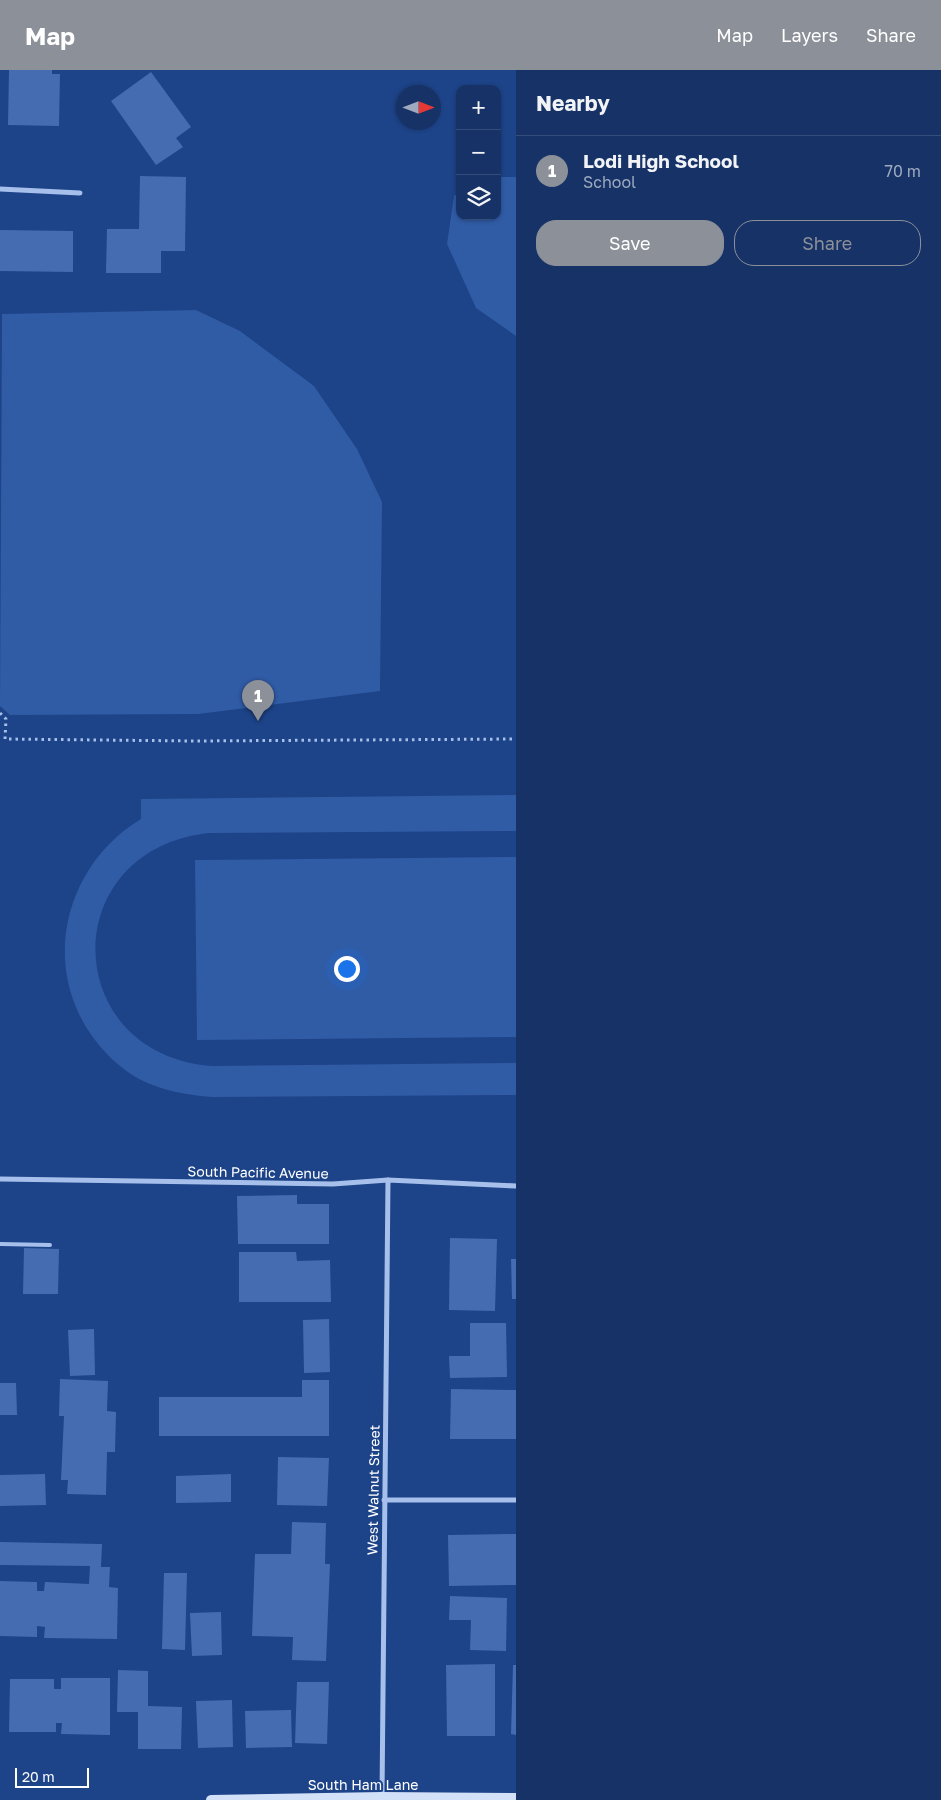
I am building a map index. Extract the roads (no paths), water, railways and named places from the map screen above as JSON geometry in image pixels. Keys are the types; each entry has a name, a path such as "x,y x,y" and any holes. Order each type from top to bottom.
{"main road":[{"name":"South Ham Lane","path":"211,1800 516,1798"}],"street":[{"path":"0,189 80,193"},
{"name":"South Pacific Avenue","path":"0,1179 323,1184 388,1180 516,1186"},
{"name":"West Walnut Street","path":"382,1799 388,1180"},
{"path":"384,1500 516,1500"}],"lane":[{"path":"0,1244 50,1245"}],"place":[{"name":"Lodi High School","path":"258,721"}]}
